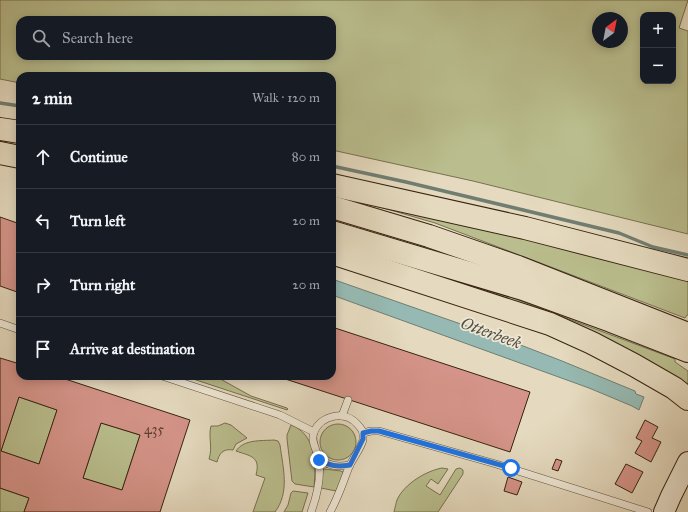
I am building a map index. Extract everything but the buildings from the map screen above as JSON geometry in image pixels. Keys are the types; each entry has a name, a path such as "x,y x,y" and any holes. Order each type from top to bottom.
{"highway":[{"path":"0,129 16,131"},
{"path":"0,153 16,156"},
{"path":"336,186 525,228 688,270"},
{"path":"336,208 429,236 511,265 688,334"},
{"path":"336,233 523,289 611,320 688,351"},
{"path":"336,254 550,324 592,343 634,365 674,388 688,399"}],"main road":[{"path":"664,512 688,462"}],"lane":[{"path":"0,323 16,329"},
{"path":"174,380 280,415 314,432"},
{"path":"342,416 348,400"},
{"path":"311,512 317,496 319,471 319,460 313,440 314,432 321,422 332,416 342,416 354,420 363,433 363,439 330,512"},
{"path":"363,433 379,431 489,462 648,512"},
{"path":"319,460 329,465 338,467 350,465"}],"green space":[{"path":"0,0 688,0 679,28 688,31 688,234 473,181 336,151 336,72 16,72 16,82 0,79"},
{"path":"336,194 515,235 688,280 688,315 685,318 435,223"},
{"path":"336,245 513,298 675,359 675,362 688,371 688,384"},
{"path":"196,380 222,380 251,396 287,408 287,410"},
{"path":"19,397 57,410 39,464 1,451"},
{"path":"101,423 140,435 122,490 83,478"},
{"path":"225,423 231,425 247,438 236,444 233,450 222,452 217,462 209,459 211,450 211,426 218,426"},
{"path":"342,424 351,429 355,435 355,449 351,455 342,460 334,460 325,455 321,449 320,438 325,429 331,425"},
{"path":"291,425 299,429 305,435 313,451 315,469 314,487 295,484 292,481 287,439"},
{"path":"274,440 278,441 280,445 284,471 283,496 275,512 253,512 265,478 256,475 256,460 236,451 243,444"},
{"path":"442,468 448,469 438,484 431,479 426,486 440,495 456,469 460,468 463,470 463,474 438,512 394,512 400,494 410,484 429,472"},
{"path":"324,469 343,472 336,491 321,488 322,471"},
{"path":"0,488 29,498 24,512 0,512"},
{"path":"293,491 308,493 302,512 284,512 288,505 291,493"}],"water":[{"path":"336,280 518,344 635,391 636,394 644,397 639,410 589,388 336,296"}],"waterway":[{"path":"0,103 16,105"},
{"path":"336,167 619,233 653,247 688,255"}],"route":[{"path":"319,460 329,465 338,467 350,465 363,439 363,433 379,431 511,468"}],"water label":[{"name":"Otterbeek","path":"491,333"}]}
